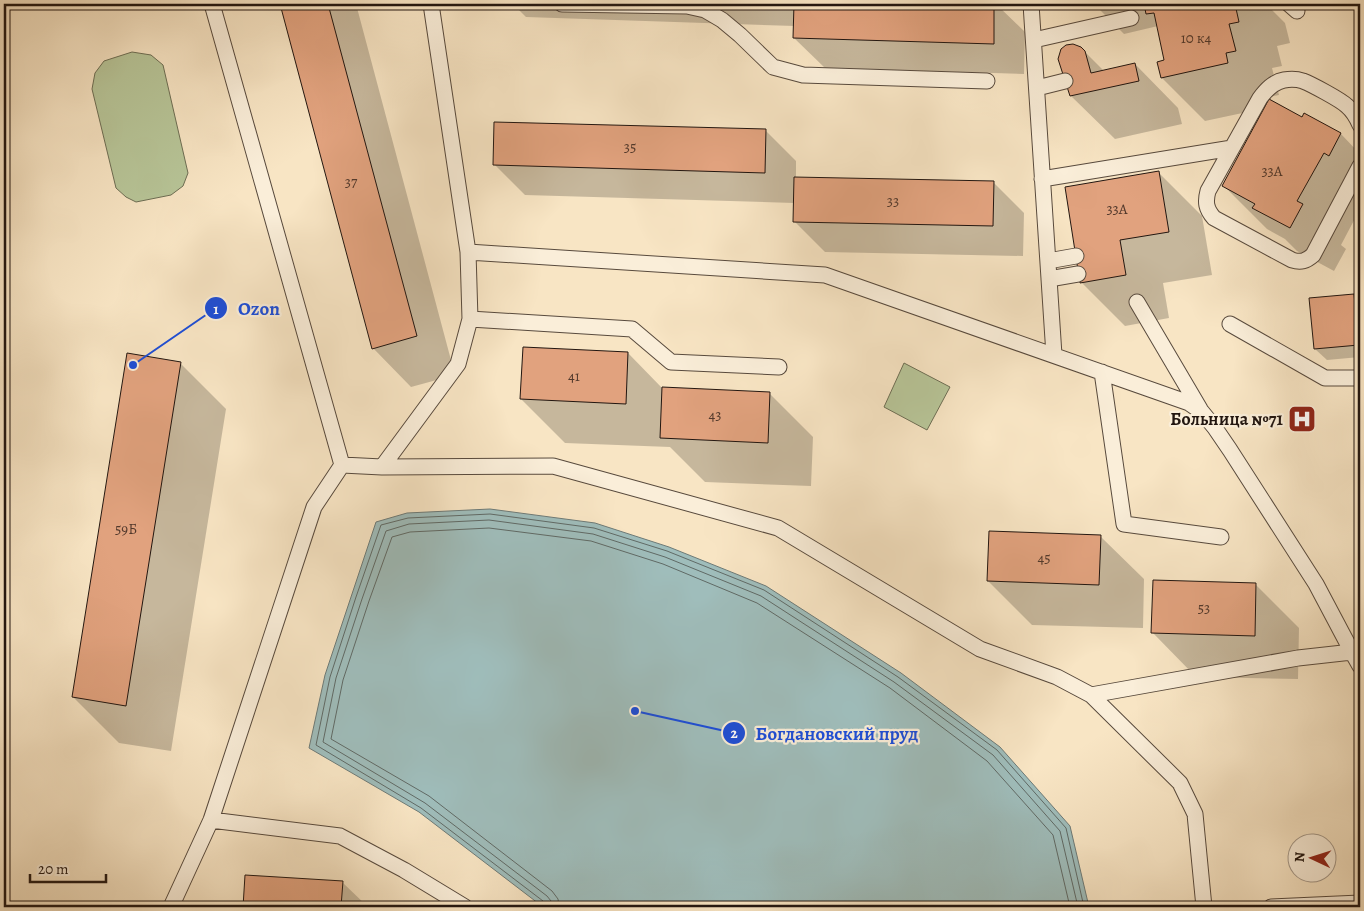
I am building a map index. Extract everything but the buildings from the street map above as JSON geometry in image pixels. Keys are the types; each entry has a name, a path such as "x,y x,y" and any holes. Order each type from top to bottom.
{"lane":[{"path":"171,907 211,820 314,507 342,465 212,4"},
{"path":"382,467 458,364 470,319 468,252 431,4"},
{"path":"562,4 687,6 706,10 740,35 773,66 803,76 987,82"},
{"path":"1031,4 1054,355"},
{"path":"1034,40 1131,18"},
{"path":"1360,125 1353,112 1346,105 1304,82 1295,79 1283,80 1268,88 1260,98 1208,191 1206,198 1207,206 1214,218 1292,260 1297,262 1308,260 1313,255 1360,166"},
{"path":"1036,88 1065,81"},
{"path":"1042,179 1232,148"},
{"path":"468,252 825,275 1189,403 1202,412"},
{"path":"1048,261 1076,256"},
{"path":"1049,278 1078,274"},
{"path":"1137,302 1202,412 1230,450 1316,584 1360,666"},
{"path":"470,319 632,329 671,362 779,367"},
{"path":"1230,324 1325,378 1360,378"},
{"path":"1102,372 1124,524 1221,537"},
{"path":"342,465 382,467 553,466 778,528 980,649 1057,677 1091,695 1180,783 1194,814 1204,907"},
{"path":"1091,695 1298,658 1352,652"},
{"path":"211,820 340,836 404,870 465,907"},
{"path":"1272,907 1360,903"}],"green space":[{"path":"132,52 151,55 163,65 188,173 183,186 171,195 136,202 126,197 116,188 92,89 95,73 104,61"},
{"path":"904,363 950,387 927,430 884,407"}],"water":[{"path":"490,509 595,523 669,547 766,586 901,673 1000,747 1070,826 1089,907 543,907 419,812 309,748 325,675 376,522 407,513"}],"place":[{"name":"Ozon","path":"133,365"},
{"name":"Больница №71","path":"1302,419"},
{"name":"Богдановский пруд","path":"635,711"}]}
